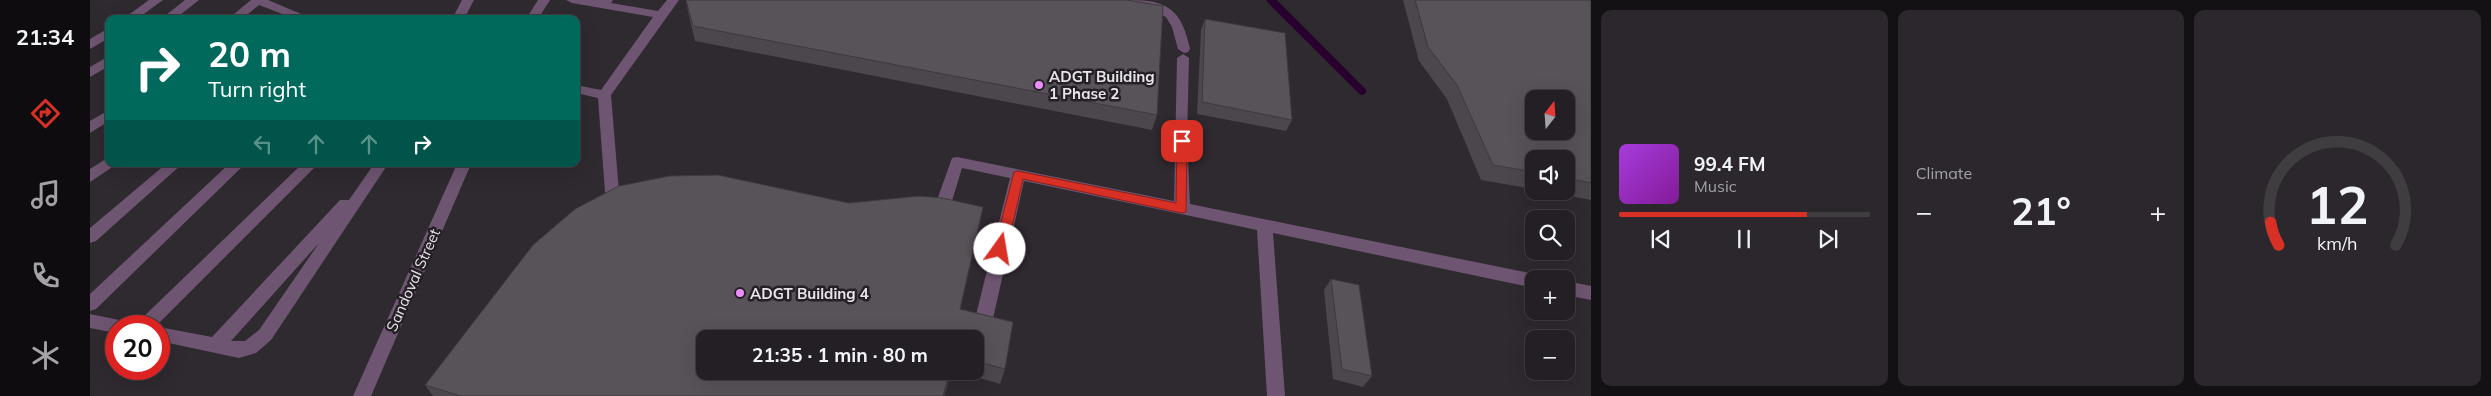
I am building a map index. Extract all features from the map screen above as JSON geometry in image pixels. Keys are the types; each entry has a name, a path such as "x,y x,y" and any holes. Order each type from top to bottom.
{"street":[{"path":"135,15 157,0"},
{"path":"172,15 193,0"},
{"path":"239,15 257,0 284,15"},
{"path":"460,15 468,0"},
{"path":"535,15 544,0"},
{"path":"572,0 605,2 661,15"},
{"path":"612,192 604,95 673,0"},
{"path":"1136,0 1161,6 1179,24 1184,53 1182,208"},
{"path":"90,45 105,35"},
{"path":"90,73 105,63"},
{"path":"580,91 604,95"},
{"path":"90,128 105,117"},
{"path":"940,214 957,162 1525,280"},
{"path":"90,177 105,165"},
{"path":"90,237 172,167"},
{"path":"90,304 235,167"},
{"path":"156,315 308,167"},
{"path":"216,345 378,167"},
{"path":"170,336 239,350 250,348 264,335 379,167"},
{"name":"Sandoval Street","path":"362,396 463,167"},
{"path":"983,323 1018,174"},
{"path":"1265,226 1276,396"},
{"path":"1575,290 1591,293"},
{"path":"90,321 105,324"}],"building":[{"name":"ADGT Building 1 Phase 2","path":"686,0 1127,0 1163,6 1157,115 693,26"},
{"path":"1415,0 1591,0 1591,183 1575,180 1575,150 1525,150 1525,170 1493,165 1457,85 1428,47"},
{"path":"1205,19 1285,33 1292,120 1202,102"},
{"name":"ADGT Building 4","path":"718,175 849,203 919,196 942,198 983,207 960,309 1013,322 1005,369 984,363 984,330 696,330 696,380 947,380 943,396 461,396 425,385 533,245 575,209 619,186 669,176"},
{"path":"1331,279 1359,285 1372,376 1342,369"}],"waterway":[{"path":"1271,0 1362,91"}],"place":[{"name":"ADGT Building 1 Phase 2","path":"1039,85"},
{"name":"ADGT Building 4","path":"740,293"}],"route":[{"path":"1000,249 1018,174 1182,208 1182,141"}]}
